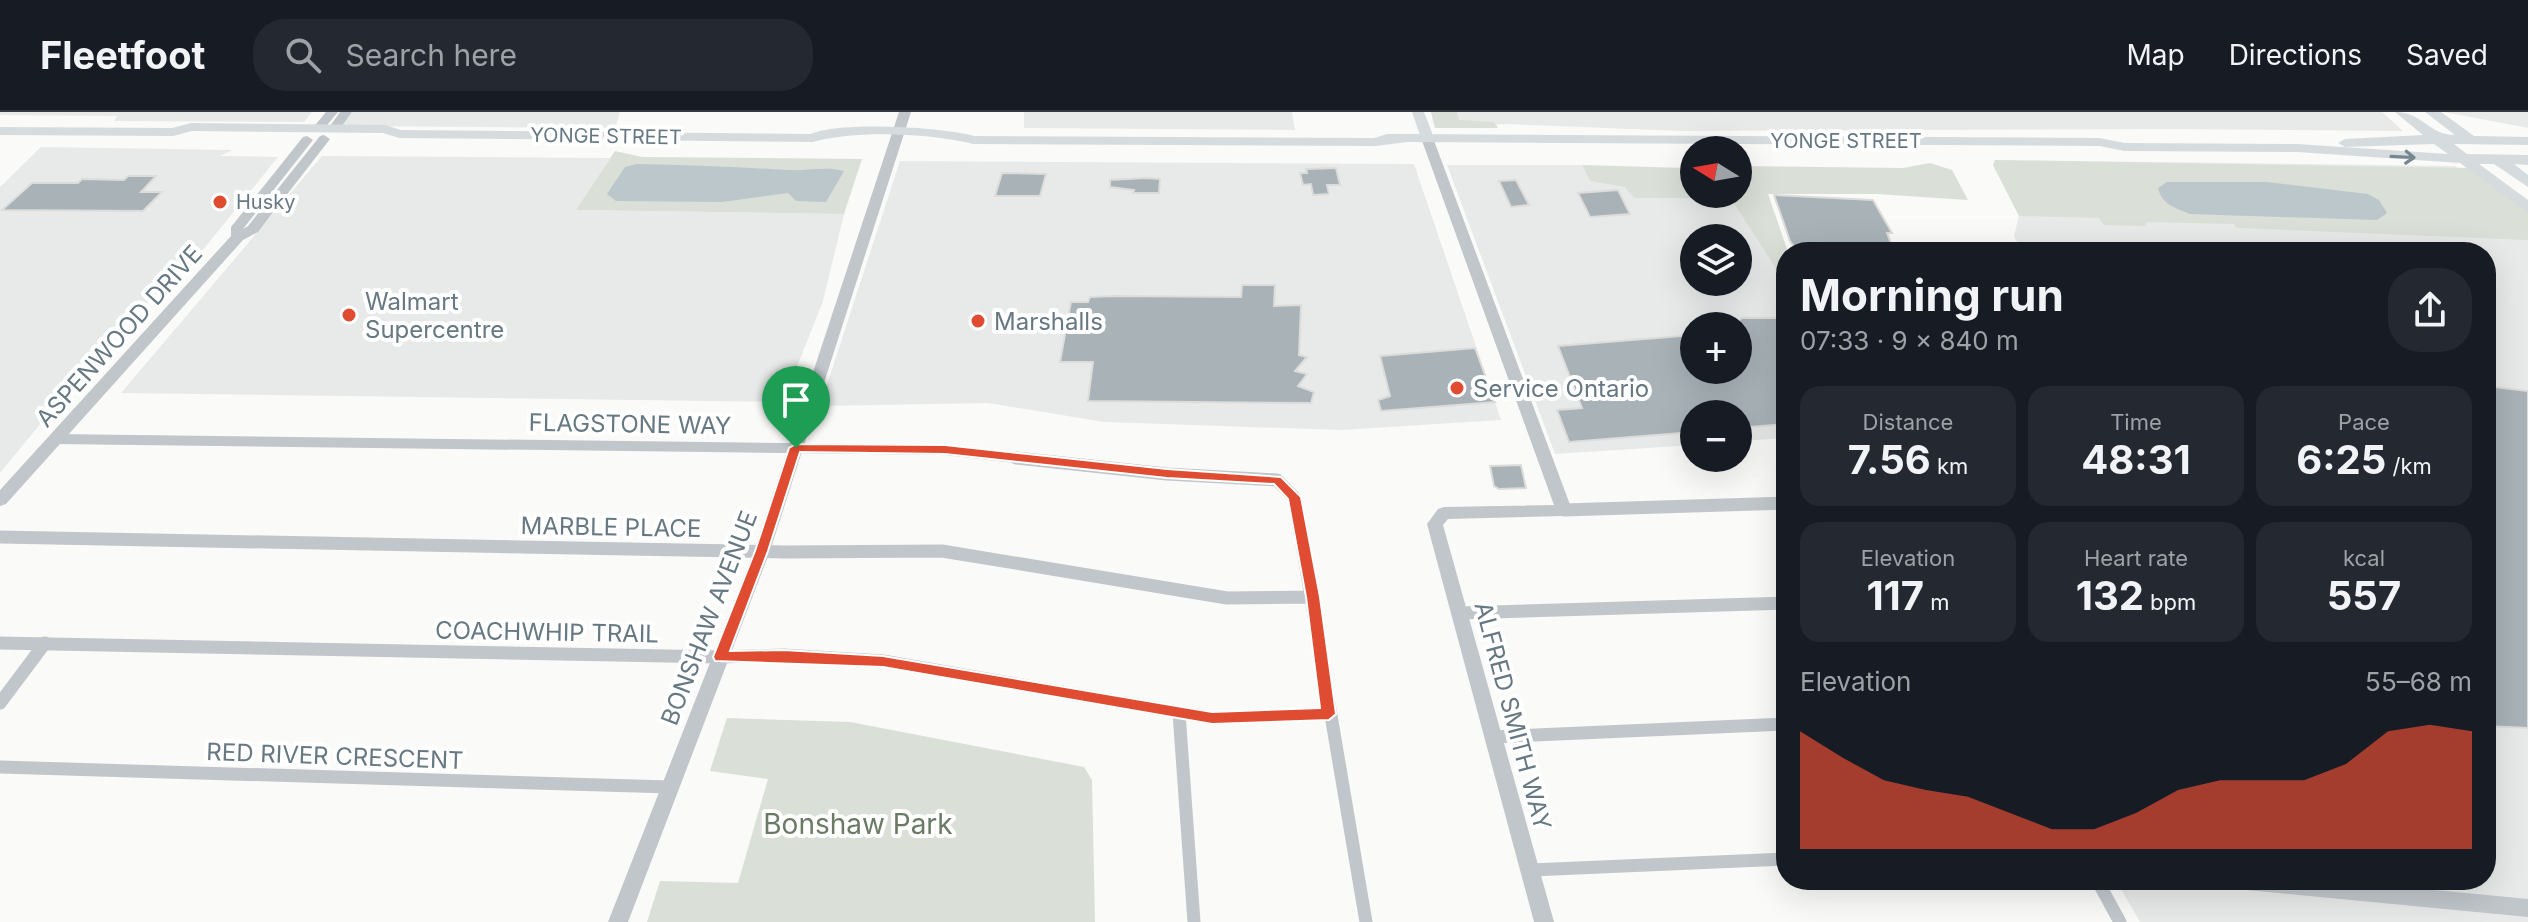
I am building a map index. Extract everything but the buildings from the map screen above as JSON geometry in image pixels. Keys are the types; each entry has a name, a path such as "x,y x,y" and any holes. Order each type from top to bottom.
{"main road":[{"path":"1418,112 1428,143"},
{"path":"2402,112 2456,140 2528,194"},
{"path":"2432,112 2456,140 2481,159 2528,208"},
{"name":"YONGE STREET","path":"0,131 173,132 179,138 321,134 379,140 399,134 813,138 820,144 896,139 961,145 973,140 1376,142 1391,147 1428,143 2099,142 2125,147 2297,148 2528,160"},
{"name":"YONGE STREET","path":"2297,148 2399,140 2528,141"},
{"name":"YONGE STREET","path":"1428,143 1680,150"},
{"name":"YONGE STREET","path":"1752,151 2109,153 2125,147"},
{"path":"2481,159 2528,182"}],"street":[{"path":"321,134 332,112"},
{"path":"321,134 346,112"},
{"name":"BONSHAW AVENUE","path":"618,922 762,551 905,112"},
{"name":"ASPENWOOD DRIVE","path":"0,500 238,237 236,230 321,134"},
{"path":"1428,143 1564,510 1776,503"},
{"name":"FLAGSTONE WAY","path":"54,439 945,450 1167,474 1277,480 1294,497 1366,922"},
{"name":"ALFRED SMITH WAY","path":"1544,922 1435,524 1444,513 1564,510"},
{"name":"MARBLE PLACE","path":"0,537 762,551 942,551 1227,598 1313,597"},
{"path":"1460,613 1776,603"},
{"name":"COACHWHIP TRAIL","path":"0,643 720,657 784,655 883,661 1212,718 1329,714"},
{"path":"0,703 45,643"},
{"path":"1179,713 1194,922"},
{"path":"1492,737 1776,724"},
{"name":"RED RIVER CRESCENT","path":"0,767 670,787"},
{"path":"1531,870 1776,859"},
{"path":"2102,890 2120,922"},
{"path":"2341,890 2528,908"}],"shaded area":[{"path":"0,112 312,112 304,122 114,121 117,116 0,115"},
{"path":"352,112 620,112 615,128 341,126"},
{"path":"1024,112 1292,112 1295,130 1024,128"},
{"path":"1431,112 2382,112 2403,131 1683,131 1505,124 1435,128"},
{"path":"2444,112 2528,112 2528,128 2523,127"},
{"path":"41,147 233,150 220,156 278,157 202,251 110,339 0,473 0,187"},
{"path":"322,156 610,158 577,210 844,214 823,301 783,402 121,393"},
{"path":"1995,160 2455,166 2528,212 2528,922 2140,922 2122,890 2496,890 2496,242 2017,242 2014,236 2019,215 1993,165"},
{"path":"900,161 1414,164 1501,420 1341,430 1104,422 988,403 820,406"},
{"path":"637,164 844,171 826,202 796,201 788,193 722,202 616,201 607,194 625,167"},
{"path":"1447,165 1582,165 1590,181 1680,194 1680,208 1738,208 1748,224 1680,224 1680,296 1752,296 1752,230 1776,268 1776,439 1752,440 1752,400 1680,400 1680,446 1555,454"},
{"path":"2167,182 2266,182 2368,194 2379,200 2387,213 2377,220 2190,214 2170,205 2160,194 2158,188"}],"green space":[{"path":"1431,112 1457,112 1459,120 1494,122 1498,128 1435,128"},
{"path":"615,151 642,157 862,159 844,214 576,210"},
{"path":"1995,160 2471,168 2528,212 2528,240 2237,228 2234,224 2146,222 2146,226 2104,225 2099,218 2019,216 1993,165"},
{"path":"1930,163 1952,170 1968,200 1876,194 1768,194 1785,242 1776,242 1776,268 1752,231 1752,224 1747,224 1737,208 1752,208 1752,166 1903,168"},
{"path":"1582,165 1680,168 1680,198 1634,198 1625,187 1590,181"},
{"name":"Bonshaw Park","path":"727,718 850,722 1084,767 1092,780 1095,922 647,922 660,881 738,883 768,779 710,771"}],"place":[{"name":"Husky","path":"220,202"},
{"name":"Walmart Supercentre","path":"349,315"},
{"name":"Marshalls","path":"978,321"},
{"name":"Service Ontario","path":"1457,388"}],"route":[{"path":"796,448 945,450 1167,474 1277,480 1294,497 1313,597 1329,714 1212,718 883,661 784,655 720,657 762,551 796,448"}]}
